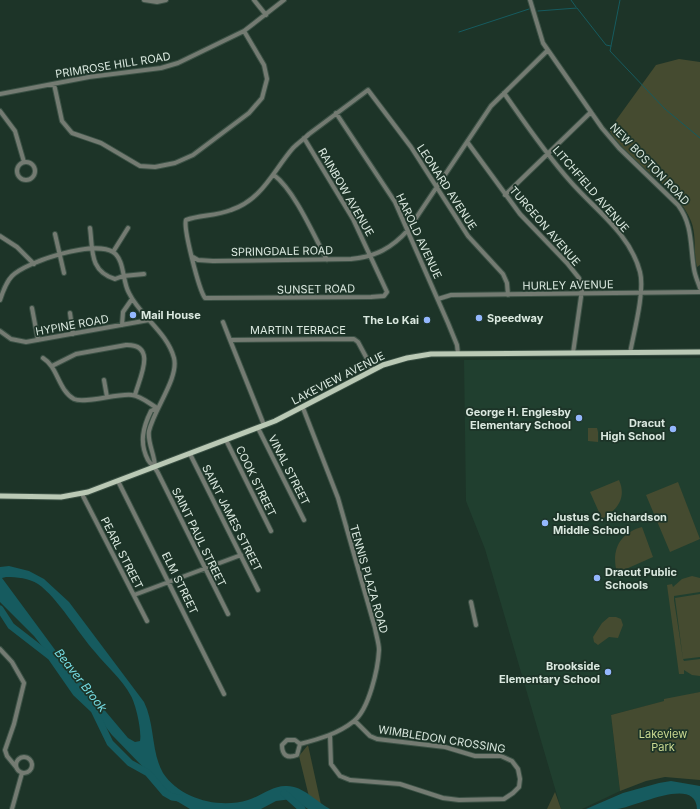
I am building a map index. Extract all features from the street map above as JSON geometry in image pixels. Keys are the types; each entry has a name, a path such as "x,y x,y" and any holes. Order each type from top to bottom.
{"main road":[{"name":"LAKEVIEW AVENUE","path":"0,496 61,497 82,494 258,428 303,408 373,370 389,363 415,356 458,354 700,352"}],"street":[{"path":"144,0 158,2 166,0"},
{"path":"254,0 266,15"},
{"name":"PRIMROSE HILL ROAD","path":"0,94 178,64 244,31 284,0"},
{"name":"NEW BOSTON ROAD","path":"530,0 540,38 547,51 619,148 678,205 686,215 690,230 694,271 700,288"},
{"path":"54,84 62,121 72,133 101,143 140,166 155,167 175,163 193,155 250,113 262,98 266,85 264,65 244,31"},
{"name":"SPRINGDALE ROAD","path":"193,257 198,260 213,261 327,260 366,258 397,243 408,230 491,106 547,51"},
{"name":"LEONARD AVENUE","path":"336,113 368,90 438,186 468,236 503,274 507,283 508,295"},
{"name":"LITCHFIELD AVENUE","path":"504,93 570,182 621,235 631,252 640,271 642,286 630,353"},
{"path":"0,111 15,131 24,162"},
{"path":"505,195 592,112"},
{"path":"193,257 184,224 186,221 232,210 262,190 292,149 336,113"},
{"name":"HAROLD AVENUE","path":"336,113 395,202 438,299 457,345 458,354"},
{"name":"RAINBOW AVENUE","path":"304,138 336,190 371,256"},
{"name":"TURGEON AVENUE","path":"468,142 520,214 577,276 582,287 573,353"},
{"path":"24,162 31,164 34,169 33,176 27,180 20,178 17,172 19,165 24,162"},
{"path":"274,175 281,181 295,201 327,260"},
{"path":"90,228 95,264 100,272 115,279 123,276 144,274"},
{"path":"113,252 128,228"},
{"path":"55,234 64,273"},
{"path":"0,236 17,247 34,264"},
{"path":"0,300 11,277 17,272 34,264 60,255 93,249 105,249 113,252 120,260 127,290 132,299 170,349 174,358 175,368 173,377 157,408 149,433 155,457 155,467"},
{"name":"SUNSET ROAD","path":"193,257 205,298 228,299 384,296 387,292 371,256"},
{"name":"HURLEY AVENUE","path":"438,299 451,295 700,292"},
{"path":"122,325 123,312 132,299"},
{"path":"32,308 38,340"},
{"path":"70,313 73,334"},
{"name":"HYPINE ROAD","path":"1,334 19,342 149,320"},
{"path":"223,322 264,425"},
{"name":"MARTIN TERRACE","path":"230,340 354,339 358,342 373,370"},
{"path":"52,366 76,354 126,345 134,346 142,352 145,360 135,395"},
{"path":"42,358 52,366 63,388 74,398 80,400 135,395 157,408"},
{"path":"104,380 107,397"},
{"path":"155,467 149,461 142,435 151,411 157,408"},
{"name":"TENNIS PLAZA ROAD","path":"303,408 338,498 378,642 377,664 373,681 362,710 355,721"},
{"name":"VINAL STREET","path":"258,428 304,520"},
{"name":"COOK STREET","path":"226,440 271,531"},
{"name":"SAINT JAMES STREET","path":"190,454 258,590"},
{"name":"SAINT PAUL STREET","path":"155,467 228,614"},
{"name":"ELM STREET","path":"118,481 224,694"},
{"name":"PEARL STREET","path":"82,494 147,621"},
{"path":"134,595 241,555"},
{"path":"471,602 476,625"},
{"path":"0,649 12,662 24,683 14,724 5,750 7,756 22,773"},
{"path":"300,744 330,735 355,721"},
{"name":"WIMBLEDON CROSSING","path":"330,735 331,764 340,776 350,780 400,784 435,796 459,800 504,799 513,793 518,787 520,779 518,769 512,761 501,756 475,756 445,747 377,739 370,736 355,721"},
{"path":"287,740 295,740 300,744 297,755 291,757 285,756 282,752 282,745 287,740"},
{"path":"16,767 16,763 20,758 29,760 31,763 30,769 28,772 22,773"},
{"path":"12,809 22,773"}],"shaded area":[{"name":"Dracut Public Schools","path":"700,358 700,692 611,715 620,791 582,809 561,809 485,549 466,501 464,360"}],"green space":[{"path":"679,59 700,62 700,265 697,267 693,227 685,209 665,186 617,142 609,130 656,65"},
{"path":"588,428 597,428 598,442 588,441"},
{"path":"619,480 622,492 619,503 612,512 602,519 590,492"},
{"path":"678,482 700,539 670,552 646,495"},
{"path":"642,527 653,557 617,573 615,565 616,550 622,538 634,530"},
{"path":"692,576 700,578 700,592 674,596 684,661 700,659 700,676 692,675 684,670 684,674 679,674 667,585 672,584 673,587 682,579"},
{"path":"700,594 700,657 683,659 675,598"},
{"path":"609,617 621,619 623,625 618,638 609,637 598,645 594,642 593,637 602,623"},
{"name":"Lakeview Park","path":"700,692 700,780 665,777 646,781 620,791 611,715 664,701 664,699"},
{"path":"308,745 322,809 312,809 299,756"},
{"path":"555,792 561,809 547,809"}],"water":[{"path":"9,566 29,571 44,579 69,602 144,702 150,719 159,765 170,782 179,789 201,800 225,803 248,800 277,787 287,786 304,791 330,809 308,809 292,799 276,801 261,809 190,809 175,800 112,735 34,636 0,602 0,567","holes":["6,577 31,580 38,584 53,598 88,644 114,673 131,696 138,718 140,741 135,742 128,738 64,662 2,578"]},
{"path":"671,781 700,786 700,809 697,809 694,799 687,794 676,794 650,799 617,809 586,809 623,793"}],"waterway":[{"path":"571,0 576,7"},
{"path":"620,0 610,51 665,109 700,138"},
{"path":"538,11 577,8 606,45 611,46"},
{"path":"459,32 529,9"},
{"name":"Beaver Brook","path":"0,609 11,626 51,657 76,693 94,710 110,743 130,763 148,773 165,793 172,797 179,798"},
{"name":"Beaver Brook","path":"284,793 302,809"}],"place":[{"name":"Mail House","path":"133,315"},
{"name":"Speedway","path":"479,318"},
{"name":"The Lo Kai","path":"427,320"},
{"name":"George H. Englesby Elementary School","path":"579,418"},
{"name":"Dracut High School","path":"673,429"},
{"name":"Justus C. Richardson Middle School","path":"545,523"},
{"name":"Dracut Public Schools","path":"597,578"},
{"name":"Brookside Elementary School","path":"608,672"}]}
